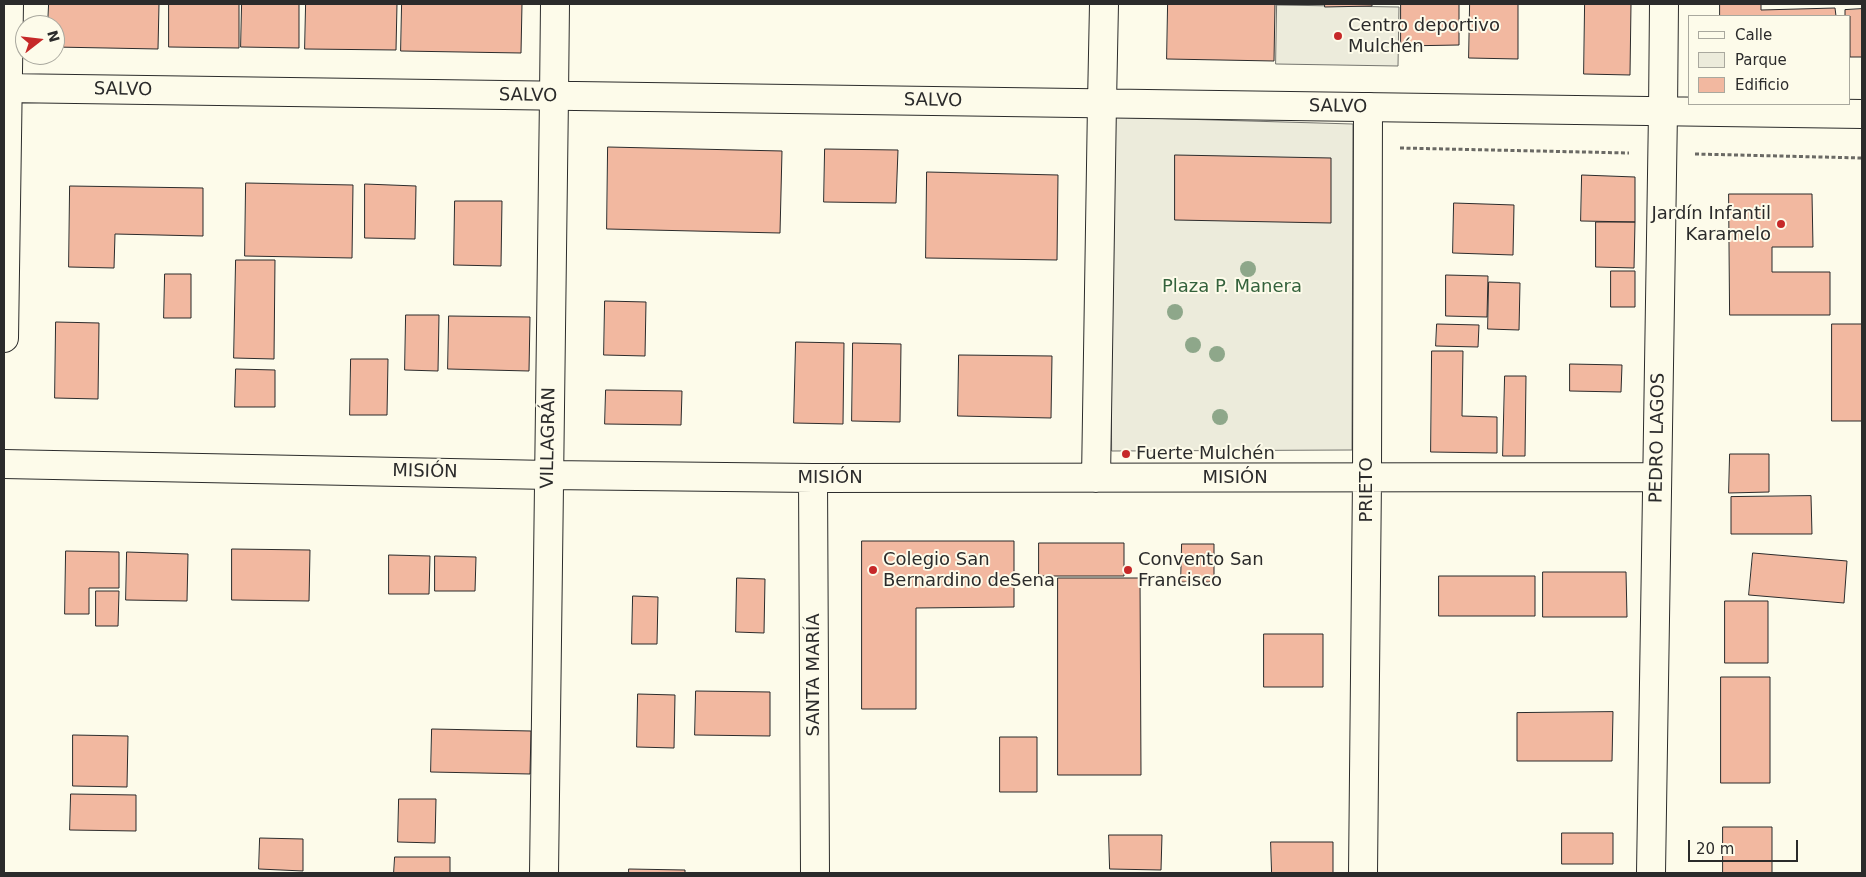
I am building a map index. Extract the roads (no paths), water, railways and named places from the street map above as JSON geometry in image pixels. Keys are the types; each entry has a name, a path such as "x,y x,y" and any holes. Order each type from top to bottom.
{"street":[{"path":"4,338 5,88 9,4"},
{"name":"VILLAGRÁN","path":"544,873 556,4"},
{"path":"1096,478 1104,4"},
{"name":"PEDRO LAGOS","path":"1651,873 1664,4"},
{"name":"SALVO","path":"5,88 1862,114"},
{"name":"PRIETO","path":"1363,873 1368,107"},
{"name":"MISIÓN","path":"4,464 549,475 813,478 1657,477"},
{"name":"SANTA MARÍA","path":"813,478 814,873"}],"place":[{"name":"Centro deportivo Mulchén","path":"1338,36"},
{"name":"Jardín Infantil Karamelo","path":"1781,224"},
{"name":"Fuerte Mulchén","path":"1126,454"},
{"name":"Colegio San Bernardino deSena","path":"873,570"},
{"name":"Convento San Francisco","path":"1128,570"}],"park label":[{"name":"Plaza P. Manera","path":"1232,287"}]}
